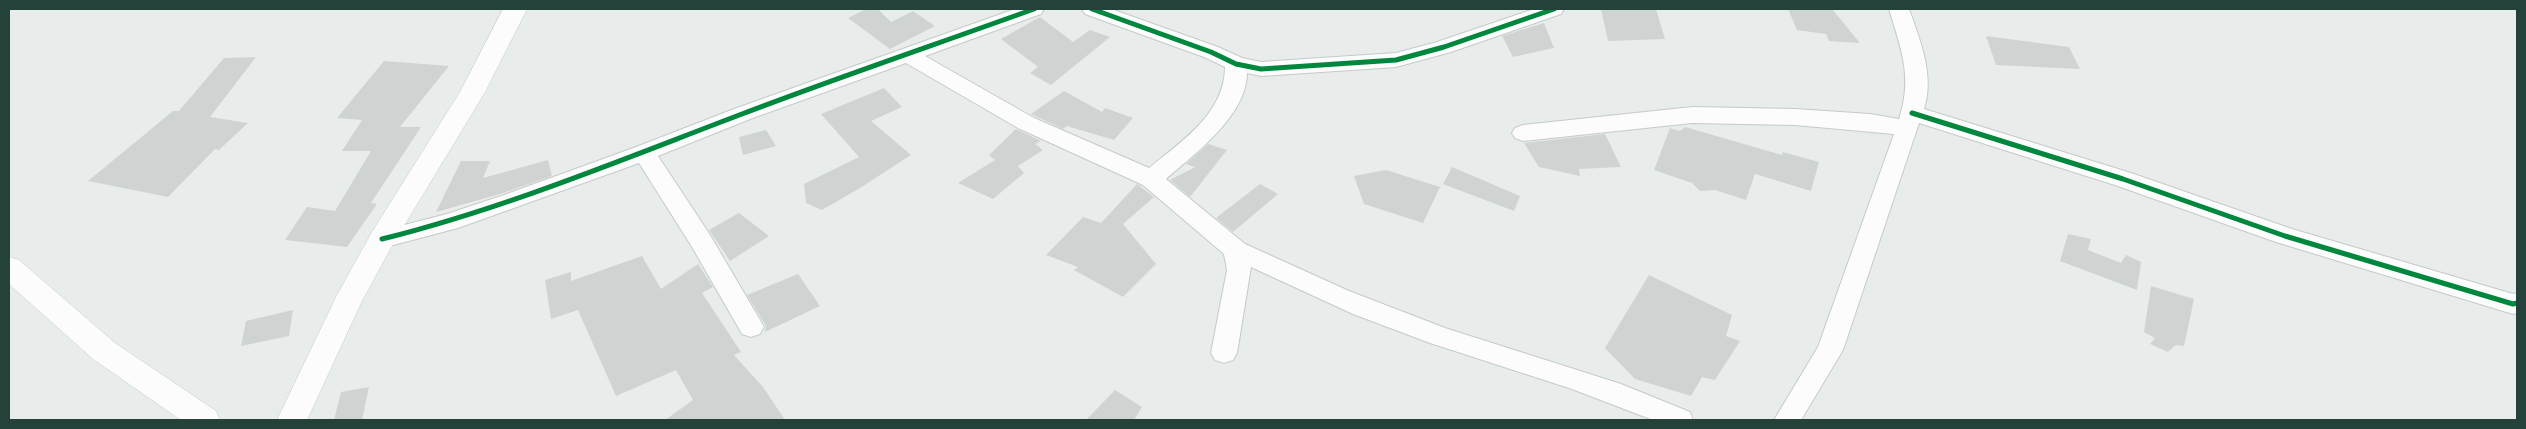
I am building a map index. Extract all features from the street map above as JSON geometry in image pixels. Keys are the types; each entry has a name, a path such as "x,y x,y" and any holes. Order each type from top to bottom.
{"street":[{"path":"292,420 347,303 382,238 472,92 515,9"},
{"path":"382,238 450,222 644,153 742,114 1034,9"},
{"path":"1092,9 1211,52 1236,64 1261,69 1286,69 1396,60 1444,47 1554,9"},
{"path":"1787,420 1830,350 1917,98 1915,59 1899,9"},
{"path":"908,55 1026,123 1151,179 1236,250 1403,324 1572,376 1636,399 1680,420"},
{"path":"1151,179 1200,138 1220,114 1236,84 1236,64"},
{"path":"1522,133 1692,114 1795,117 1870,122 1909,120 2123,179 2285,236 2512,304 2517,303"},
{"path":"644,153 702,241 751,326"},
{"path":"1224,353 1239,270 1236,250"},
{"path":"9,268 104,350 205,420"}],"building":[{"path":"866,9 878,9 891,22 913,11 935,26 890,49 848,18"},
{"path":"1601,9 1656,9 1665,39 1608,41"},
{"path":"1788,9 1832,9 1860,43 1829,41 1826,34 1797,30"},
{"path":"1040,17 1073,42 1090,30 1110,37 1051,85 1030,73 1038,67 1001,39"},
{"path":"1544,23 1554,48 1513,57 1502,36"},
{"path":"1986,36 2069,47 2080,69 1996,65"},
{"path":"256,57 210,117 248,123 219,150 215,149 168,197 88,181 173,111 179,111 224,58"},
{"path":"384,61 449,66 400,127 421,127 371,203 377,204 347,247 285,240 307,207 335,211 371,151 342,151 362,120 337,118"},
{"path":"884,88 902,107 871,121 911,155 822,210 806,203 804,184 859,157 821,114"},
{"path":"1064,91 1102,112 1105,108 1133,118 1114,140 1067,126 1063,129 1031,114"},
{"path":"1685,127 1782,155 1783,152 1819,162 1811,191 1755,174 1746,200 1715,190 1700,191 1692,183 1654,170 1670,128 1680,131"},
{"path":"1016,129 1041,141 1035,144 1043,150 1018,166 1024,173 993,199 958,183 995,160 989,155"},
{"path":"766,130 776,146 743,155 739,137"},
{"path":"1605,134 1621,167 1579,169 1580,176 1539,167 1524,143"},
{"path":"1208,144 1227,150 1190,197 1170,180 1195,167 1186,164"},
{"path":"548,160 552,176 500,194 436,212 461,161 490,161 483,178"},
{"path":"1452,167 1520,196 1514,211 1443,184"},
{"path":"1386,170 1440,187 1423,223 1364,204 1354,176"},
{"path":"1137,184 1154,197 1123,224 1156,264 1123,297 1074,270 1078,267 1046,255 1083,217 1101,223"},
{"path":"1260,184 1278,194 1233,232 1216,218"},
{"path":"739,213 769,236 730,261 709,230"},
{"path":"2068,234 2091,239 2088,250 2121,263 2126,255 2141,262 2137,290 2060,261"},
{"path":"642,256 661,289 698,264 713,287 702,293 741,352 734,355 763,387 785,420 665,420 693,400 676,370 616,396 578,310 551,319 545,280 571,272 571,281"},
{"path":"798,274 820,306 765,332 766,326 747,295"},
{"path":"1649,275 1732,315 1726,336 1740,341 1715,380 1702,377 1691,396 1635,379 1605,348"},
{"path":"2151,286 2194,299 2184,346 2176,345 2168,352 2150,344 2155,338 2144,332"},
{"path":"293,310 289,336 241,346 246,321"},
{"path":"369,387 362,420 334,420 341,392"},
{"path":"1115,390 1142,407 1134,420 1086,420"}],"cycle path":[{"path":"382,239 450,222 512,201 644,153 742,114 1034,9"},
{"path":"1092,9 1211,52 1236,64 1261,69 1396,60 1444,47 1554,9"},
{"path":"1912,113 2123,179 2285,236 2513,304 2517,303"}]}
